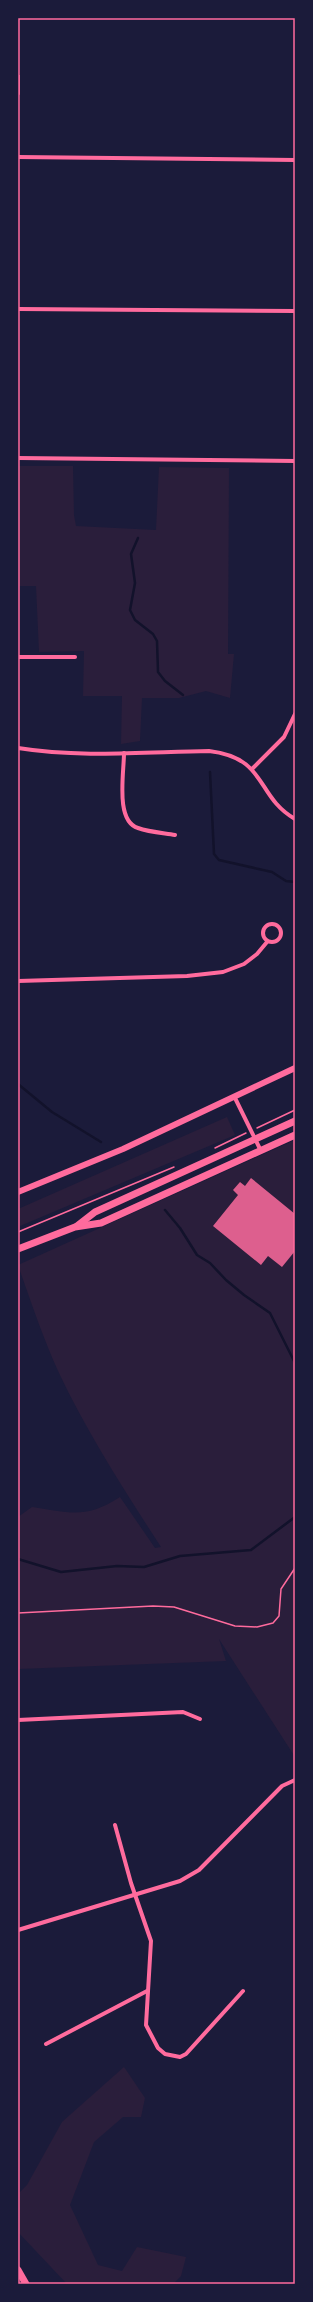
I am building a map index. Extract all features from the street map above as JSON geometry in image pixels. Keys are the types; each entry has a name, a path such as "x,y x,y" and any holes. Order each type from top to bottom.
{"main road":[{"path":"75,1227 95,1212 295,1121"},
{"path":"18,1249 75,1227 101,1223 295,1135"},
{"path":"18,2270 26,2284"}],"street":[{"path":"18,157 295,160"},
{"path":"18,309 295,311"},
{"path":"18,458 295,461"},
{"path":"18,657 75,657"},
{"path":"253,768 284,737 295,714"},
{"path":"18,748 57,752 124,753 209,751 236,757 253,768 273,798 295,819"},
{"path":"124,753 123,809 129,823 137,828 175,835"},
{"path":"18,982 187,976 223,972 244,964 257,954 268,942 272,943 281,939 281,929 278,925 273,924 264,928 263,933 268,942"},
{"path":"18,1192 123,1149 235,1098 295,1068"},
{"path":"235,1098 261,1151"},
{"path":"18,1720 183,1712 200,1719"},
{"path":"18,1930 136,1896 180,1881 199,1870 282,1786 295,1780"},
{"path":"115,1825 151,1941 146,2025 158,2048 165,2054 180,2057 192,2049 243,1991"},
{"path":"46,2044 147,1991"}],"path":[{"path":"263,1125 295,1110"},
{"path":"210,1150 238,1137"},
{"path":"18,1232 181,1164"},
{"path":"18,1613 154,1606 174,1607 235,1626 257,1627 269,1624 278,1616 281,1589 295,1568"}],"shaded area":[{"path":"18,466 73,466 74,515 76,526 156,530 159,467 229,468 228,654 234,654 230,698 206,691 179,698 142,698 140,741 121,744 122,696 83,696 84,651 39,652 36,586 18,586"},
{"path":"227,1117 235,1135 20,1226 18,1209"},
{"path":"295,1140 295,1757 219,1639 226,1661 18,1669 18,1517 32,1507 68,1512 87,1511 97,1509 120,1497 155,1548 161,1547 107,1462 70,1396 37,1320 18,1265"},
{"path":"124,2067 145,2098 141,2117 123,2117 94,2142 70,2205 98,2265 122,2271 137,2247 186,2257 181,2276 173,2284 67,2284 18,2232 18,2194 27,2185 62,2122"}],"building":[{"path":"18,75 20,75 20,95 18,94"},
{"path":"251,1178 295,1214 295,1251 282,1267 268,1256 261,1265 213,1226 238,1195 233,1190 240,1182 245,1186"}],"waterway":[{"path":"138,538 131,554 135,583 130,610 135,620 153,634 157,641 158,672 165,681 183,695"},
{"path":"210,772 214,854 219,860 272,872 286,881 295,882"},
{"path":"18,1084 52,1112 101,1142"},
{"path":"165,1210 180,1228 197,1255 210,1263 226,1280 244,1295 270,1313 295,1363"},
{"path":"18,1559 61,1572 117,1566 144,1567 180,1556 251,1550 295,1517"}]}
